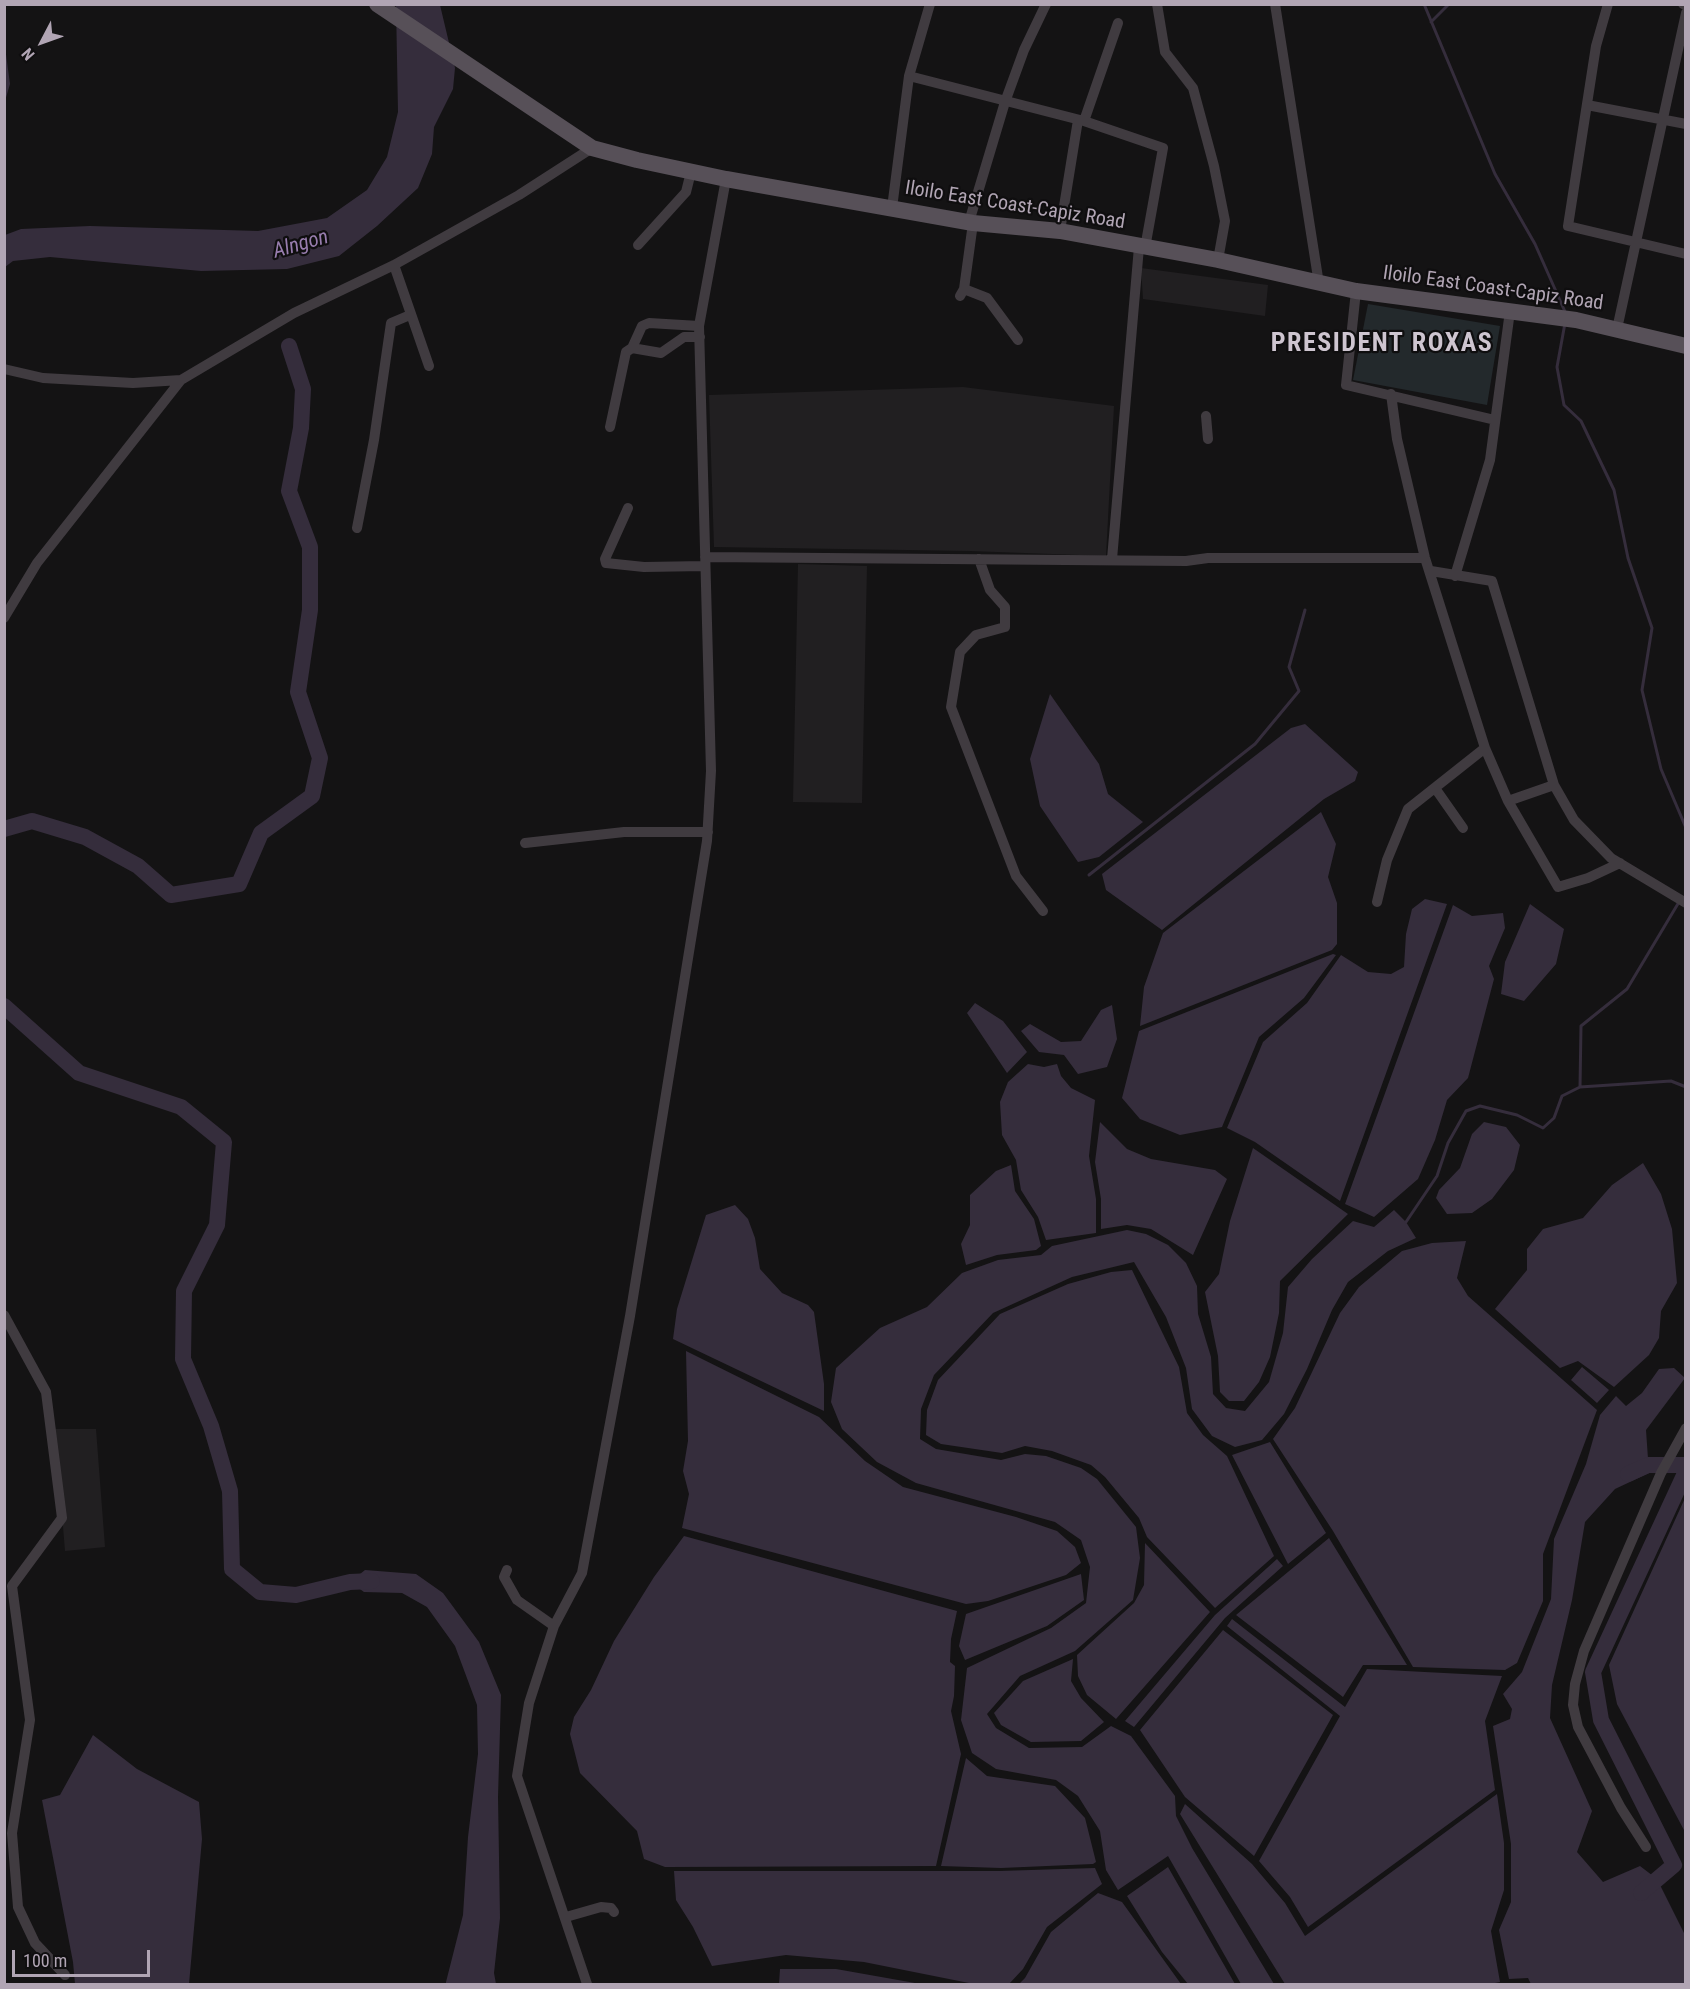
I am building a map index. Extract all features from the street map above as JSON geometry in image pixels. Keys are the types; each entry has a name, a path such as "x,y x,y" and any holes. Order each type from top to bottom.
{"main road":[{"name":"Iloilo East Coast-Capiz Road","path":"377,5 592,148 726,179 971,222 1060,231 1218,260 1356,291 1576,320 1686,346"}],"street":[{"path":"892,208 909,76 930,4"},
{"path":"1018,340 987,298 962,293 971,222 1005,102 1024,50 1046,4"},
{"path":"1157,4 1165,52 1193,88 1214,166 1225,221 1218,260"},
{"path":"1275,4 1319,284"},
{"path":"1608,4 1596,46 1568,226 1635,244 1686,254"},
{"path":"1617,329 1686,13"},
{"path":"1060,231 1081,121 1118,23"},
{"path":"909,76 1081,121 1163,148 1142,247 1112,559"},
{"path":"1587,105 1686,124"},
{"path":"4,618 37,563 181,380 294,313 394,264 519,195 592,148"},
{"path":"638,245 686,192 691,172"},
{"path":"587,1984 517,1776 529,1703 554,1626 582,1573 630,1316 708,832 711,771 699,332 726,179"},
{"path":"394,264 429,366"},
{"path":"1356,291 1346,385 1495,420"},
{"path":"1455,576 1490,460 1510,311"},
{"path":"357,528 374,440 391,323 410,315"},
{"path":"610,427 626,352 632,348 642,326 649,323 699,332"},
{"path":"632,348 661,353 684,338 699,332"},
{"path":"4,369 54,378 134,383 181,380"},
{"path":"1391,394 1396,439 1425,558 1431,570 1485,748 1508,801 1558,887 1588,878 1620,863"},
{"path":"1206,416 1208,439"},
{"path":"628,508 606,563 644,567 705,562 1425,558"},
{"path":"979,559 990,590 1005,607 1005,627 976,635 960,652 951,708 1016,876 1042,911"},
{"path":"1431,570 1492,581 1554,785 1574,820 1611,858 1652,885 1686,903"},
{"path":"1377,902 1387,860 1408,808 1485,748"},
{"path":"1508,801 1554,785"},
{"path":"1435,788 1463,828"},
{"path":"525,843 624,832 708,832"},
{"path":"4,1315 46,1392 62,1518 12,1586 30,1720 12,1833 18,1907 35,1943 65,1975"},
{"path":"1646,1847 1621,1808 1578,1727 1573,1705 1575,1684 1584,1651 1661,1473 1686,1428"},
{"path":"507,1570 504,1577 517,1600 554,1626"},
{"path":"566,1917 601,1907 611,1908 614,1912"}],"shaded area":[{"path":"1141,268 1268,285 1265,316 1143,299"},
{"path":"1368,304 1500,326 1487,405 1353,380"},
{"path":"963,387 1114,406 1106,556 970,551 714,547 709,395"},
{"path":"798,564 867,566 862,803 793,802"},
{"path":"55,1429 96,1429 105,1547 65,1551"}],"water":[{"name":"Alngon","path":"396,5 440,5 455,68 453,89 434,127 432,154 418,188 377,226 339,256 287,269 201,271 50,257 13,261 5,267 5,235 21,229 90,226 258,231 327,218 367,190 387,157 398,112"},
{"path":"5,47 10,84 4,101"},
{"path":"1050,694 1099,764 1108,794 1143,822 1099,857 1078,862 1040,806 1030,759"},
{"path":"1305,724 1358,772 1355,781 1324,799 1162,930 1106,890 1102,874 1291,728"},
{"path":"1321,812 1336,844 1328,877 1337,903 1337,944 1332,950 1140,1026 1144,987 1163,933"},
{"path":"1425,899 1447,904 1340,1201 1255,1142 1227,1128 1263,1042 1307,1003 1341,955 1368,972 1391,974 1404,967 1406,934 1412,909"},
{"path":"1530,904 1564,929 1556,964 1524,1001 1501,994 1505,962"},
{"path":"1453,905 1472,916 1503,913 1505,928 1489,966 1494,979 1468,1078 1447,1100 1435,1140 1418,1179 1374,1217 1345,1204"},
{"path":"1333,954 1336,955 1304,998 1259,1037 1222,1127 1180,1135 1140,1119 1122,1098 1139,1031"},
{"path":"975,1003 1003,1021 1027,1052 1007,1073 967,1013"},
{"path":"1112,1005 1117,1039 1107,1067 1078,1074 1064,1055 1039,1052 1021,1031 1030,1024 1061,1042 1081,1041 1101,1010"},
{"path":"1028,1064 1044,1067 1057,1064 1061,1076 1071,1088 1095,1100 1089,1156 1096,1199 1096,1233 1046,1240 1038,1217 1021,1190 1016,1160 1002,1135 1000,1102 1008,1082"},
{"path":"1100,1122 1127,1149 1151,1159 1215,1170 1227,1179 1193,1255 1151,1229 1127,1225 1101,1229 1101,1199 1095,1162"},
{"path":"1484,1122 1506,1127 1520,1145 1514,1170 1492,1199 1472,1213 1447,1214 1436,1198 1439,1190 1460,1168 1472,1134"},
{"path":"1253,1148 1348,1214 1280,1281 1279,1313 1270,1357 1259,1382 1244,1401 1229,1401 1220,1392 1218,1356 1205,1292 1219,1274 1230,1221"},
{"path":"1643,1163 1661,1194 1672,1229 1677,1283 1661,1311 1659,1338 1649,1355 1614,1387 1578,1361 1560,1368 1495,1309 1527,1270 1527,1249 1543,1229 1583,1218 1612,1185"},
{"path":"1011,1165 1015,1191 1034,1219 1041,1246 1036,1250 997,1255 966,1265 961,1244 970,1225 970,1195 996,1171"},
{"path":"735,1205 748,1219 755,1238 760,1269 782,1293 808,1305 814,1312 824,1384 824,1411 673,1339 677,1309 706,1215"},
{"path":"1394,1210 1406,1222 1416,1238 1388,1251 1348,1282 1332,1310 1307,1369 1284,1414 1262,1440 1235,1447 1212,1436 1192,1409 1186,1368 1166,1317 1134,1262 1072,1277 993,1313 934,1375 921,1409 920,1439 936,1449 1001,1460 1025,1454 1046,1456 1081,1468 1097,1479 1136,1527 1140,1558 1133,1600 1075,1651 1020,1676 987,1714 996,1728 1029,1748 1082,1747 1111,1726 1131,1736 1175,1796 1176,1816 1192,1848 1274,1984 1241,1984 1168,1856 1118,1890 1106,1870 1100,1831 1078,1796 1056,1780 996,1769 972,1753 961,1720 967,1668 1051,1628 1086,1603 1090,1567 1081,1540 1055,1522 916,1483 877,1462 842,1429 831,1402 836,1368 880,1328 927,1307 962,1273 998,1260 1041,1255 1052,1246 1127,1230 1146,1234 1168,1245 1186,1263 1197,1286 1198,1314 1211,1357 1213,1394 1226,1408 1245,1411 1269,1382 1283,1333 1288,1287 1312,1259 1353,1221 1374,1227"},
{"path":"1466,1241 1457,1278 1468,1296 1597,1410 1543,1554 1543,1601 1517,1663 1505,1670 1413,1667 1333,1531 1273,1439 1295,1408 1340,1313 1359,1287 1402,1251 1432,1243"},
{"path":"1132,1270 1179,1367 1187,1413 1203,1435 1227,1456 1274,1556 1215,1608 1147,1537 1139,1518 1105,1477 1091,1465 1052,1451 1025,1446 1002,1453 941,1444 926,1435 927,1410 938,1380 1000,1314 1068,1284 1111,1272"},
{"path":"686,1351 819,1417 865,1461 903,1487 1016,1517 1057,1531 1075,1547 1081,1563 1066,1575 988,1601 966,1604 682,1528 689,1494 683,1471 688,1441"},
{"path":"1582,1367 1609,1390 1597,1403 1571,1380"},
{"path":"1674,1368 1685,1378 1646,1430 1649,1473 1615,1489 1585,1522 1572,1600 1552,1685 1550,1718 1592,1811 1577,1852 1603,1882 1640,1866 1657,1879 1685,1935 1685,1984 1531,1984 1528,1978 1509,1979 1499,1930 1511,1902 1511,1844 1493,1726 1510,1719 1512,1709 1503,1694 1522,1672 1551,1599 1554,1539 1586,1464 1600,1415 1616,1396 1626,1406 1642,1393 1659,1369"},
{"path":"1270,1442 1326,1533 1288,1564 1232,1455"},
{"path":"1685,1498 1685,1832 1617,1704 1609,1665"},
{"path":"684,1536 957,1611 951,1639 950,1662 955,1666 951,1711 961,1754 936,1866 665,1867 644,1859 637,1831 580,1773 570,1734 574,1717 591,1690 614,1641 654,1577"},
{"path":"1329,1538 1407,1665 1363,1665 1343,1697 1236,1615"},
{"path":"1145,1543 1210,1612 1116,1719 1087,1695 1078,1676 1077,1655 1134,1603 1144,1585"},
{"path":"1277,1559 1283,1566 1225,1618 1134,1727 1125,1721 1215,1615"},
{"path":"365,1570 416,1574 443,1593 479,1642 501,1695 498,1797 500,1918 494,1973 496,1984 446,1984 463,1915 468,1837 478,1754 477,1705 455,1646 427,1607 402,1593 364,1592 350,1582"},
{"path":"1081,1574 1084,1600 1047,1626 965,1660 959,1646 966,1614"},
{"path":"1232,1619 1345,1707 1367,1669 1502,1676 1485,1721 1495,1790 1308,1927 1290,1897 1259,1861 1340,1716 1227,1626"},
{"path":"1223,1630 1333,1715 1254,1856 1185,1797 1140,1730"},
{"path":"1073,1659 1071,1681 1081,1698 1104,1722 1081,1741 1031,1742 1001,1725 994,1713 1023,1681"},
{"path":"93,1735 137,1769 199,1802 202,1839 189,1984 75,1984 73,1962 42,1800 60,1795"},
{"path":"966,1758 987,1776 1055,1786 1085,1818 1096,1862 1093,1864 1001,1868 941,1866"},
{"path":"1497,1794 1504,1843 1504,1890 1491,1931 1500,1982 1490,1984 1285,1984 1180,1814 1185,1804 1252,1864 1285,1903 1305,1936"},
{"path":"1168,1867 1235,1984 1188,1984 1162,1952 1127,1896"},
{"path":"1095,1868 1102,1884 1047,1927 1023,1969 1009,1984 974,1984 864,1962 786,1955 712,1966 693,1927 676,1900 674,1871 999,1871"},
{"path":"1098,1893 1122,1902 1181,1984 1019,1984 1025,1978 1051,1932"},
{"path":"780,1969 836,1969 915,1983 779,1984"}],"waterway":[{"path":"1424,4 1495,174 1535,244 1566,314"},
{"path":"1431,22 1449,4"},
{"path":"1565,323 1557,367 1564,405 1581,421 1614,490 1628,558 1652,628 1642,690 1661,769 1686,828"},
{"path":"4,829 32,821 85,837 138,866 171,895 239,884 261,833 312,796 320,758 298,692 310,610 310,547 289,491 301,428 303,389 289,346"},
{"path":"1089,875 1255,744 1299,691 1289,667 1305,610"},
{"path":"1580,1087 1581,1026 1627,989 1679,902"},
{"path":"4,1006 79,1073 181,1107 224,1142 217,1225 184,1291 183,1359 211,1426 230,1491 232,1569 260,1592 296,1595 350,1582 372,1581"},
{"path":"1406,1222 1437,1176 1448,1143 1466,1111 1480,1106 1517,1115 1543,1128 1554,1118 1562,1096 1580,1087 1671,1081 1686,1087"},
{"path":"1628,1474 1648,1465 1686,1465"},
{"path":"1641,1893 1674,1865 1601,1720 1593,1672 1686,1471"}],"district":[{"name":"PRESIDENT ROXAS","path":"1382,344"}]}
